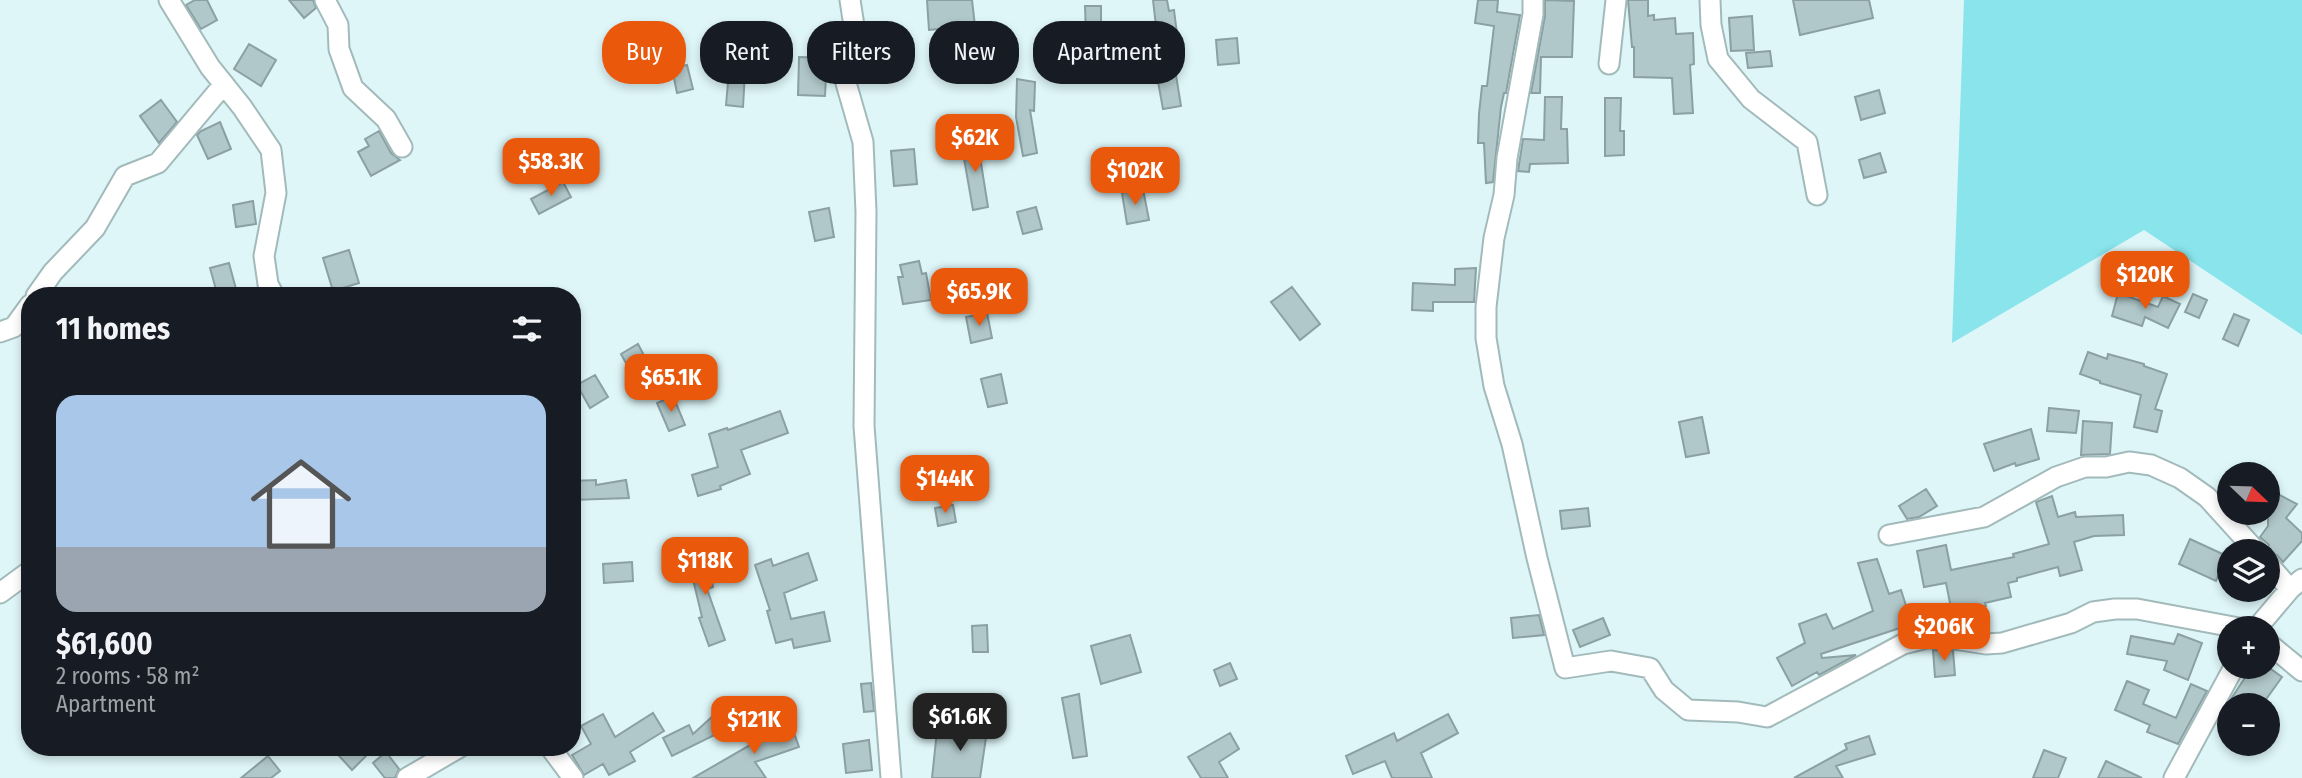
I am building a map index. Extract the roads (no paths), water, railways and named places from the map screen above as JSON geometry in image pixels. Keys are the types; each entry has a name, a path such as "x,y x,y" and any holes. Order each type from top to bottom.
{"street":[{"path":"169,0 210,67 271,150 276,193 264,256 270,287"},
{"path":"325,0 338,25 339,49 354,88 386,119 402,147"},
{"path":"850,0 854,26 846,82 863,142 866,212 864,426 891,778"},
{"path":"1533,0 1533,14 1507,158 1504,195 1494,238 1486,307 1486,338 1494,386 1512,444 1565,668 1611,661 1650,668 1664,690 1688,710 1738,712 1767,717 1903,643 1927,638 2002,643 2071,623 2093,612 2115,609 2137,609 2217,624"},
{"path":"1609,64 1616,0"},
{"path":"1710,0 1711,24 1718,59 1751,99 1807,142 1817,195"},
{"path":"42,287 95,228 125,176 158,163 224,85"},
{"path":"0,332 14,327 21,317"},
{"path":"1889,535 1984,517 2056,477 2085,467 2106,467 2129,462 2151,465 2189,484 2207,497 2245,539"},
{"path":"2268,616 2296,584 2280,573"},
{"path":"0,593 21,578"},
{"path":"2280,653 2302,671"},
{"path":"2174,778 2228,679"},
{"path":"407,778 445,756"},
{"path":"557,756 573,778"}]}
